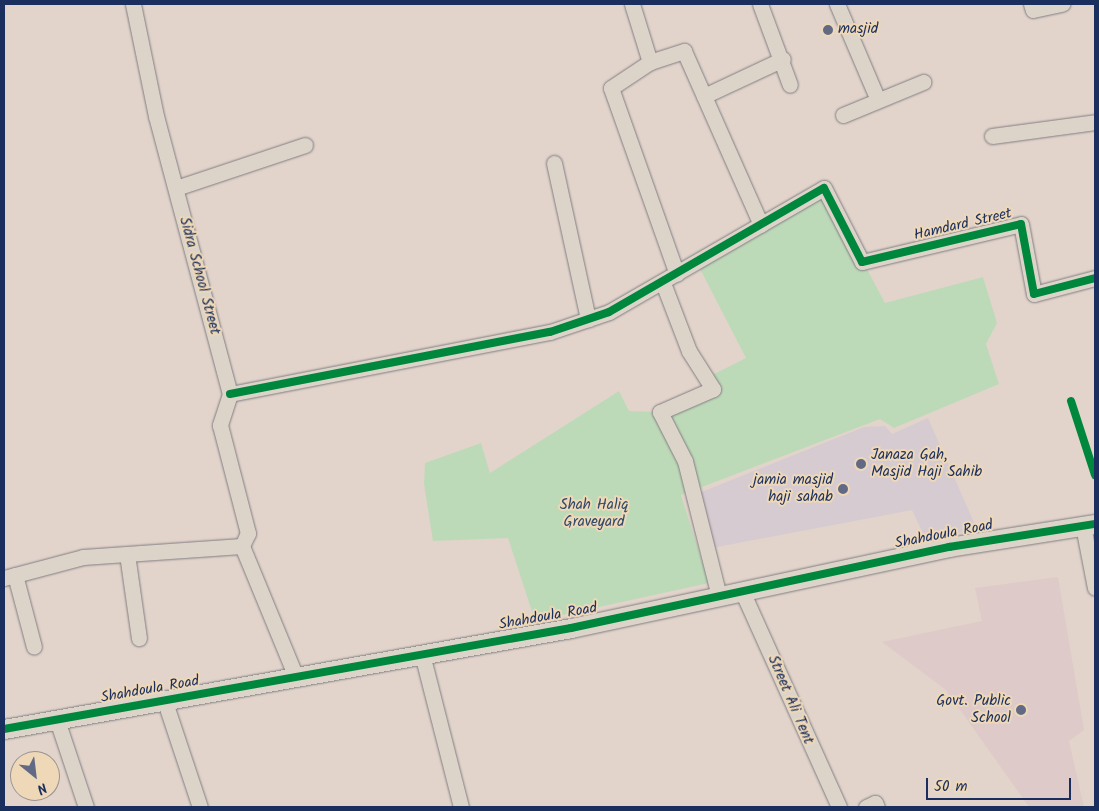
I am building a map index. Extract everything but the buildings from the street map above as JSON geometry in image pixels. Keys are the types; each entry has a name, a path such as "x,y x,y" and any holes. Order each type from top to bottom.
{"street":[{"name":"Sidra School Street","path":"133,4 176,188 230,394"},
{"path":"632,4 650,62"},
{"path":"760,4 783,59 790,85"},
{"path":"838,4 878,100"},
{"path":"1031,4 1033,10 1062,4"},
{"path":"296,677 242,546 248,533 220,425 230,394 550,332 609,312 663,283 761,225 684,51 650,62 611,88 677,274"},
{"path":"704,96 783,59"},
{"path":"843,115 923,82"},
{"path":"992,136 1095,122"},
{"path":"176,188 305,145"},
{"path":"554,163 588,319"},
{"name":"Hamdard Street","path":"761,225 824,188 862,262 1021,224 1034,294 1095,278"},
{"path":"663,283 689,351 713,389 660,412 685,461 719,596"},
{"path":"1089,525 1095,588"},
{"name":"Shahdoula Road","path":"4,729 571,628 950,547 1089,525"},
{"path":"34,647 10,577 83,557 242,546"},
{"path":"127,554 139,638"},
{"name":"Street Ali Tent","path":"742,591 839,807"},
{"path":"422,654 461,807"},
{"path":"164,702 200,807"},
{"path":"57,720 86,807"},
{"path":"866,807 876,804 877,807"}],"shaded area":[{"name":"Govt. Public School","path":"1058,577 1084,730 1069,741 1084,807 1029,807 946,690 882,642 982,621 975,588"}],"green space":[{"name":"Shah Haliq Graveyard","path":"824,188 885,303 983,277 997,323 986,344 999,384 894,428 880,419 681,495 709,583 535,621 508,538 433,541 424,484 425,463 481,443 490,473 619,391 629,411 660,412 712,389 706,378 746,358 697,263"}],"cycle path":[{"path":"230,394 550,332 609,312 824,188 862,262 1021,224 1034,294 1095,278"},
{"path":"1071,401 1095,475"},
{"path":"4,729 571,628 949,547 1095,524"}],"place":[{"name":"masjid","path":"828,30"},
{"name":"Janaza Gah, Masjid Haji Sahib","path":"861,464"},
{"name":"jamia masjid haji sahab","path":"843,489"},
{"name":"Govt. Public School","path":"1021,710"}]}
